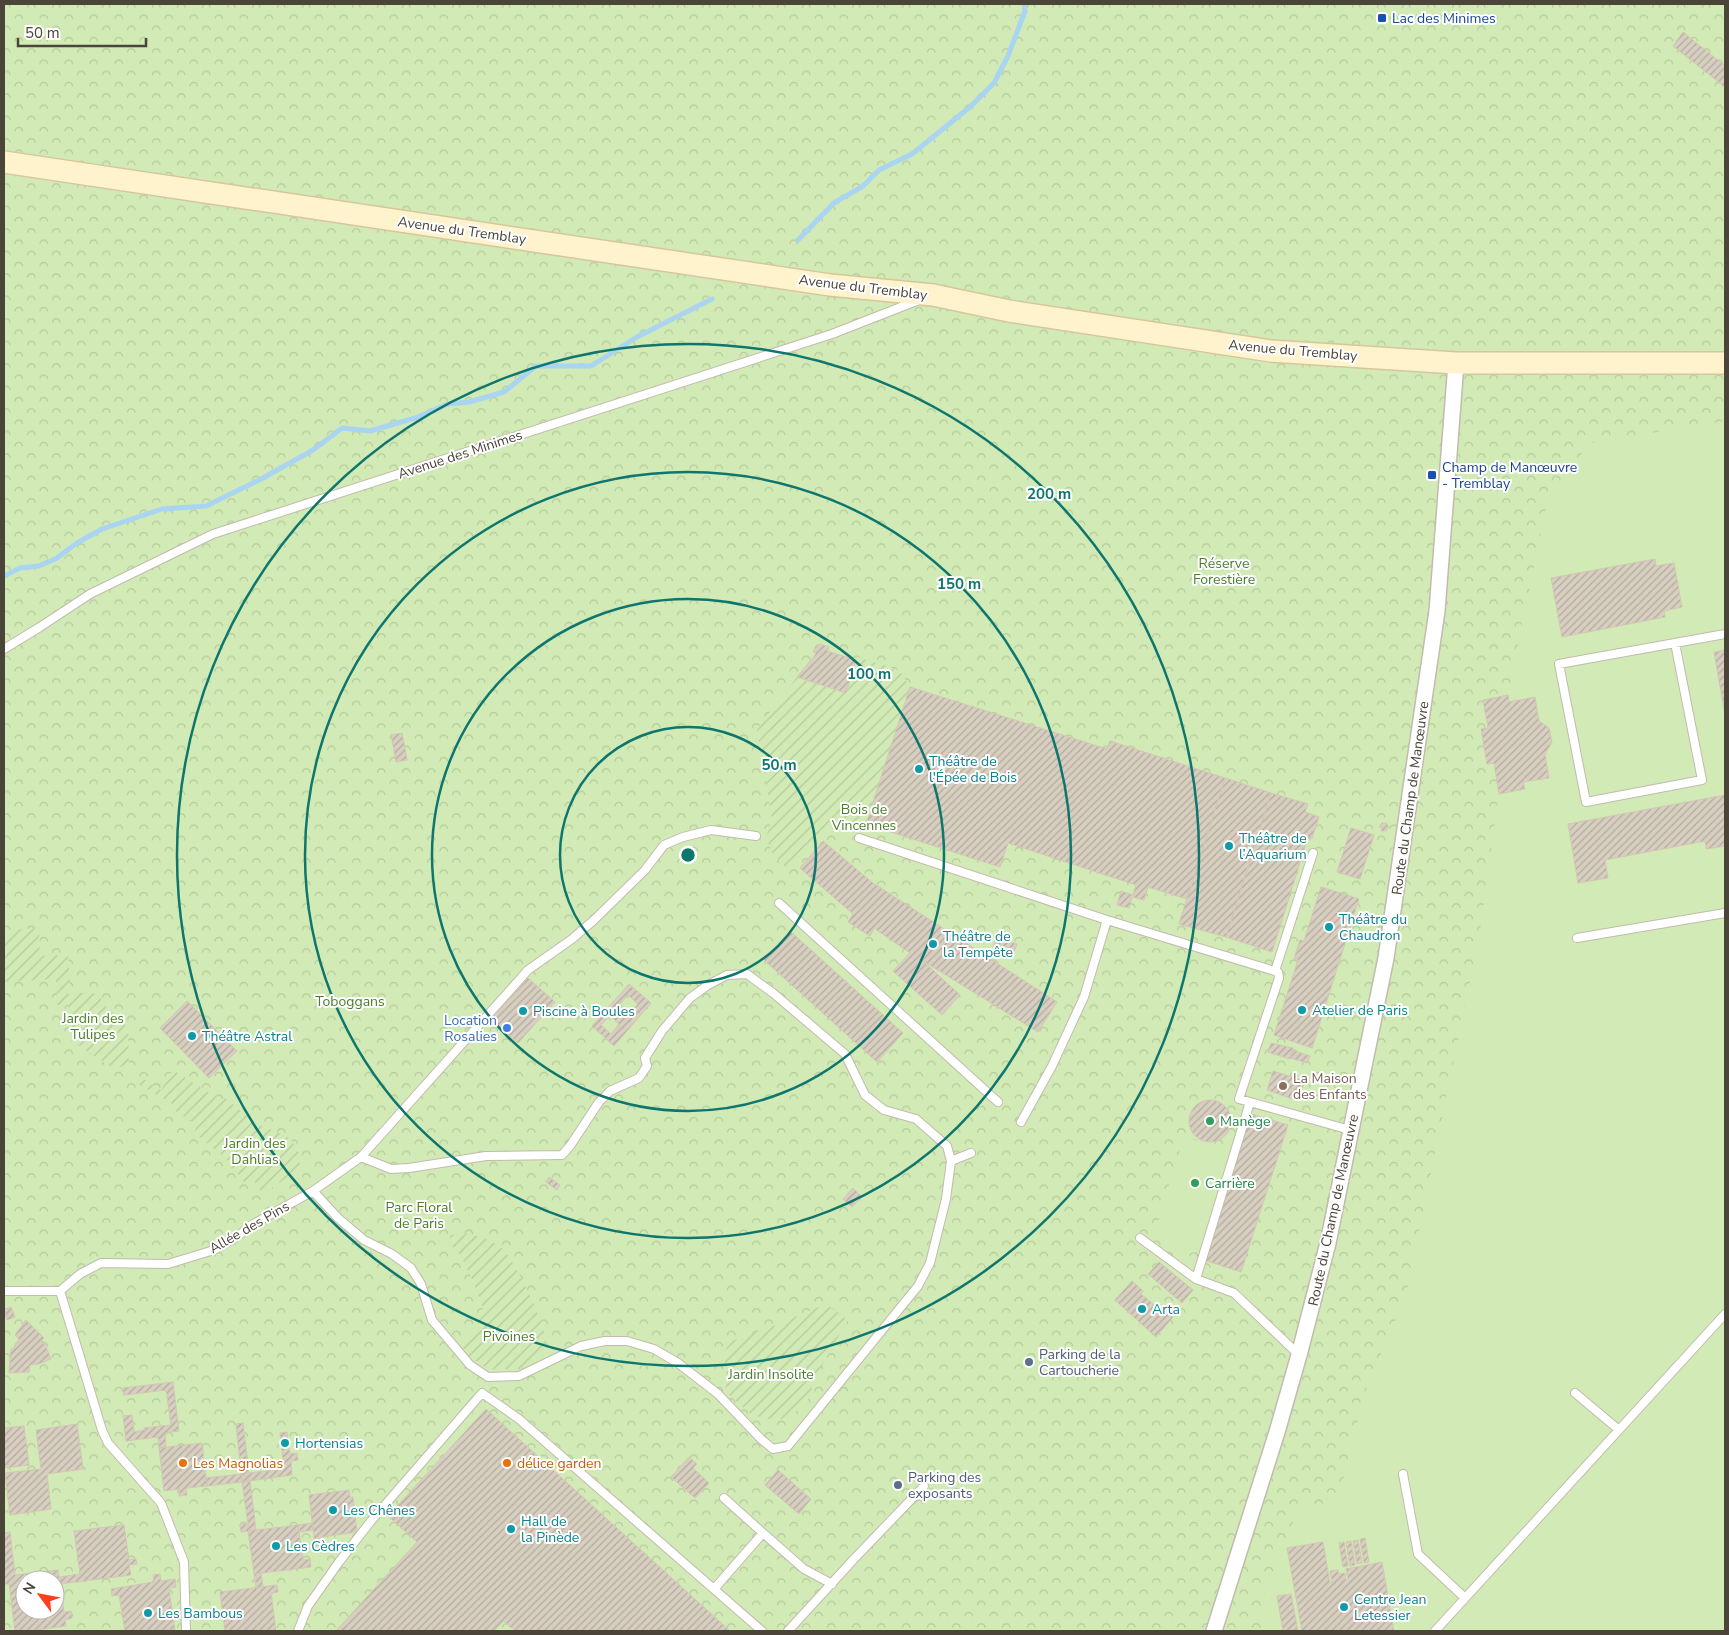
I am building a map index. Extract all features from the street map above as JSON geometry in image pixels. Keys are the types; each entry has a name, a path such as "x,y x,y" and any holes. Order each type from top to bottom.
{"main road":[{"name":"Avenue du Tremblay","path":"4,162 820,283 933,295 1009,311 1271,351 1456,363 1725,363"}],"street":[{"name":"Route du Champ de Manœuvre","path":"1214,1631 1300,1355 1328,1243 1386,958 1437,611 1456,363"}],"lane":[{"name":"Avenue des Minimes","path":"4,649 90,594 213,534 832,334 933,295"},
{"path":"1675,643 1702,780 1586,802 1559,664 1675,643 1725,634"},
{"name":"Allée des Pins","path":"60,1291 80,1274 101,1263 168,1264 214,1250 238,1236 250,1226 313,1191 361,1157 528,970 572,939 594,920 645,870 664,845 683,837 710,830 756,836"},
{"path":"859,838 1107,920 1279,973 1280,976 1239,1099 1350,1130"},
{"path":"1275,971 1313,853"},
{"path":"779,904 998,1102"},
{"path":"1577,938 1725,913"},
{"path":"1021,1122 1052,1066 1084,997 1107,920"},
{"path":"313,1191 338,1218 364,1240 392,1254 411,1268 421,1284 432,1320 470,1365 488,1377 519,1376 581,1346 605,1341 626,1341 654,1349 678,1362 718,1394 761,1439 773,1448 788,1446 918,1286 930,1263 946,1199 950,1161 947,1146 916,1119 884,1110 865,1095 845,1054 773,993 747,974 727,975 690,998 662,1031 645,1058 647,1066 639,1078 610,1092 599,1102 562,1155 486,1156 391,1169 361,1157"},
{"path":"1196,1279 1250,1102"},
{"path":"950,1161 971,1153"},
{"path":"1140,1238 1196,1279 1234,1293 1300,1355"},
{"path":"4,1291 60,1291 102,1430 108,1442 161,1503 184,1562 186,1631"},
{"path":"1435,1631 1725,1314"},
{"path":"1575,1393 1619,1430"},
{"path":"298,1631 308,1606 344,1555 371,1521 482,1394 519,1419 762,1631"},
{"path":"1403,1474 1418,1554 1466,1598"},
{"path":"788,1631 924,1486"},
{"path":"724,1498 804,1568 832,1584"},
{"path":"714,1589 763,1533"}],"green space":[{"name":"Bois de Vincennes","path":"4,4 1725,4 1725,1631 4,1631"},
{"path":"1725,421 1725,1631 1265,1631 1263,1597 1275,1566 1277,1543 1294,1538 1292,1509 1338,1501 1366,1389 1406,1295 1479,938 1499,794 1494,764 1487,764 1481,729 1487,727 1483,700 1508,695 1548,497 1590,443"},
{"path":"857,657 899,670 910,687 866,824 822,830 787,869 772,852 766,838 772,819 757,729 797,677 846,693"},
{"name":"Jardin des Tulipes","path":"39,928 40,956 68,955 70,980 68,994 101,993 101,1001 128,1028 129,1066 116,1067 108,1065 69,1039 68,1005 57,1005 56,979 4,982 4,936 9,930"},
{"name":"Jardin des Dahlias","path":"173,1070 222,1101 225,1098 256,1123 290,1138 300,1155 296,1158 302,1167 263,1194 251,1177 244,1182 235,1169 230,1168 231,1163 194,1132 198,1125 172,1109 174,1105 138,1084 142,1078 161,1090"},
{"name":"Carrière","path":"1184,1137 1232,1151 1200,1251 1186,1254 1164,1240 1159,1231 1159,1216"},
{"name":"Pivoines","path":"465,1233 487,1240 497,1245 506,1253 517,1270 542,1324 546,1342 542,1357 520,1369 488,1369 467,1355 461,1344 476,1328 483,1308 461,1256 449,1242 451,1235"},
{"name":"Jardin Insolite","path":"826,1304 848,1320 815,1378 807,1403 787,1418 773,1420 752,1415 725,1391 727,1380 724,1352 732,1341"}],"building":[{"path":"1683,32 1725,66 1725,87 1673,46"},
{"path":"1655,559 1656,566 1674,563 1682,607 1664,611 1665,617 1562,637 1551,578"},
{"path":"820,644 829,647 827,651 856,660 846,693 797,677 816,654 813,651"},
{"path":"1725,650 1725,715 1714,652"},
{"path":"910,687 1107,749 1110,741 1225,778 1187,899 1148,887 1144,900 1132,897 1129,908 1117,905 1121,891 1133,895 1136,885 1008,843 1000,867 866,824"},
{"path":"1508,695 1509,702 1535,697 1539,721 1549,728 1552,742 1545,754 1549,778 1523,782 1525,789 1499,794 1494,763 1487,764 1481,729 1488,728 1483,700"},
{"path":"402,733 407,760 396,762 391,735"},
{"name":"Théâtre de l’Aquarium","path":"1225,778 1271,793 1226,937 1179,924"},
{"path":"1271,793 1308,804 1305,812 1319,817 1312,838 1308,837 1272,952 1226,937"},
{"path":"1725,795 1725,846 1706,849 1705,841 1605,860 1608,878 1578,883 1568,824"},
{"path":"1382,823 1386,823 1389,827 1386,831 1381,831 1382,828 1379,827"},
{"path":"1351,828 1374,835 1360,879 1337,872"},
{"name":"Théâtre de la Tempête","path":"823,841 873,883 1057,1002 1038,1032 923,961 960,995 942,1015 893,971 910,953 874,928 870,936 848,922 853,914 800,868"},
{"path":"1321,887 1359,899 1312,1048 1274,1035 1298,960 1294,959 1300,940 1304,941"},
{"path":"790,931 903,1033 877,1062 764,960"},
{"path":"996,937 1017,944 1013,955 993,948"},
{"name":"Piscine à Boules","path":"528,978 555,1002 518,1043 491,1019"},
{"path":"629,984 651,1003 614,1046 592,1026","holes":["628,995 638,1004 626,1017 616,1008","610,1016 619,1024 611,1034 601,1025"]},
{"path":"187,1001 237,1051 209,1078 160,1028"},
{"path":"1271,1043 1293,1048 1290,1059 1268,1052"},
{"path":"1292,1050 1310,1056 1307,1063 1290,1058"},
{"path":"1273,1071 1302,1080 1296,1100 1267,1090"},
{"name":"Manège","path":"1214,1100 1222,1103 1228,1109 1231,1121 1228,1133 1222,1139 1206,1142 1198,1139 1192,1133 1189,1117 1192,1109 1198,1103"},
{"path":"1251,1114 1288,1125 1241,1272 1204,1260"},
{"path":"549,1177 560,1185 557,1190 546,1182"},
{"path":"853,1188 862,1197 852,1207 843,1199"},
{"path":"1159,1262 1193,1290 1182,1303 1148,1274"},
{"name":"Arta","path":"1132,1281 1143,1291 1141,1294 1160,1310 1173,1317 1156,1337 1115,1300"},
{"path":"11,1307 15,1317 7,1320 4,1310"},
{"path":"26,1320 44,1338 42,1340 43,1344 45,1344 51,1359 36,1365 30,1365 29,1372 9,1373 11,1349 13,1349 19,1339 15,1335"},
{"path":"173,1382 179,1431 165,1433 166,1447 159,1448 158,1437 126,1441 123,1416 132,1415 134,1432 145,1430 144,1428 171,1425 166,1390 124,1395 123,1388"},
{"name":"Hall de la Pinède","path":"486,1409 730,1631 515,1631 504,1621 494,1631 336,1631 417,1542 388,1516"},
{"name":"Hortensias","path":"243,1423 249,1473 284,1469 280,1433 287,1432 290,1454 297,1453 298,1460 291,1461 292,1475 242,1482 236,1424"},
{"path":"77,1424 83,1469 47,1474 51,1509 10,1515 5,1473 41,1469 36,1430"},
{"path":"24,1426 29,1465 4,1468 4,1428"},
{"name":"Les Magnolias","path":"202,1443 207,1486 186,1488 187,1495 179,1496 179,1489 164,1491 159,1448"},
{"path":"689,1457 697,1464 693,1468 709,1483 695,1498 671,1477"},
{"path":"778,1470 811,1499 799,1514 765,1485"},
{"path":"242,1474 242,1482 207,1486 206,1478"},
{"path":"250,1480 256,1530 241,1532 240,1524 248,1524 242,1482"},
{"name":"Les Chênes","path":"349,1490 350,1497 353,1497 357,1532 322,1537 323,1544 315,1545 309,1495"},
{"path":"312,1523 313,1530 300,1532 298,1525"},
{"path":"124,1525 129,1560 136,1559 137,1564 129,1565 131,1575 65,1583 65,1576 80,1574 74,1531"},
{"name":"Les Cèdres","path":"298,1525 303,1560 310,1559 311,1567 254,1574 248,1531"},
{"path":"10,1532 15,1575 15,1620 65,1620 66,1626 15,1631 9,1584 4,1584 4,1533"},
{"path":"1365,1538 1369,1562 1364,1563 1360,1539"},
{"path":"1358,1540 1362,1563 1357,1564 1353,1541"},
{"path":"1351,1541 1355,1565 1350,1566 1346,1542"},
{"name":"Centre Jean Letessier","path":"1323,1542 1330,1583 1332,1582 1330,1571 1338,1570 1339,1574 1345,1573 1346,1580 1348,1579 1346,1569 1382,1562 1394,1631 1302,1631 1287,1548"},
{"path":"1344,1542 1348,1566 1343,1567 1339,1543"},
{"path":"261,1573 263,1587 256,1588 254,1574"},
{"name":"Les Bambous","path":"160,1574 161,1581 175,1579 176,1587 169,1588 175,1630 125,1631 119,1595 112,1596 111,1589 154,1582 153,1575"},
{"path":"277,1585 278,1592 271,1593 276,1631 225,1631 220,1592"},
{"path":"1291,1594 1298,1631 1283,1631 1277,1596"},
{"path":"71,1611 72,1618 65,1620 65,1612"}],"waterway":[{"path":"798,240 834,203 863,186 879,170 912,154 970,107 994,83 1008,56 1025,11 1024,4"},
{"path":"4,576 20,568 39,566 57,558 77,543 102,529 162,509 206,506 263,478 313,450 342,428 370,431 415,418 448,404 469,402 504,392 536,366 591,366 637,337 712,299"}],"place":[{"name":"Lac des Minimes","path":"1382,18"},
{"name":"Champ de Manœuvre - Tremblay","path":"1432,475"},
{"name":"Théâtre de l'Épée de Bois","path":"919,769"},
{"name":"Théâtre de l’Aquarium","path":"1229,846"},
{"name":"Théâtre du Chaudron","path":"1329,927"},
{"name":"Théâtre de la Tempête","path":"933,944"},
{"name":"Atelier de Paris","path":"1302,1010"},
{"name":"Piscine à Boules","path":"523,1011"},
{"name":"Location Rosalies","path":"507,1028"},
{"name":"Théâtre Astral","path":"192,1036"},
{"name":"La Maison des Enfants","path":"1283,1086"},
{"name":"Manège","path":"1210,1121"},
{"name":"Carrière","path":"1195,1183"},
{"name":"Arta","path":"1142,1309"},
{"name":"Parking de la Cartoucherie","path":"1029,1362"},
{"name":"Hortensias","path":"285,1443"},
{"name":"Les Magnolias","path":"183,1463"},
{"name":"délice garden","path":"507,1463"},
{"name":"Parking des exposants","path":"898,1485"},
{"name":"Les Chênes","path":"333,1510"},
{"name":"Hall de la Pinède","path":"511,1529"},
{"name":"Les Cèdres","path":"276,1546"},
{"name":"Centre Jean Letessier","path":"1344,1607"},
{"name":"Les Bambous","path":"148,1613"}],"park label":[{"name":"Réserve Forestière","path":"1224,572"},
{"name":"Toboggans","path":"350,1001"},
{"name":"Parc Floral de Paris","path":"419,1216"}]}
